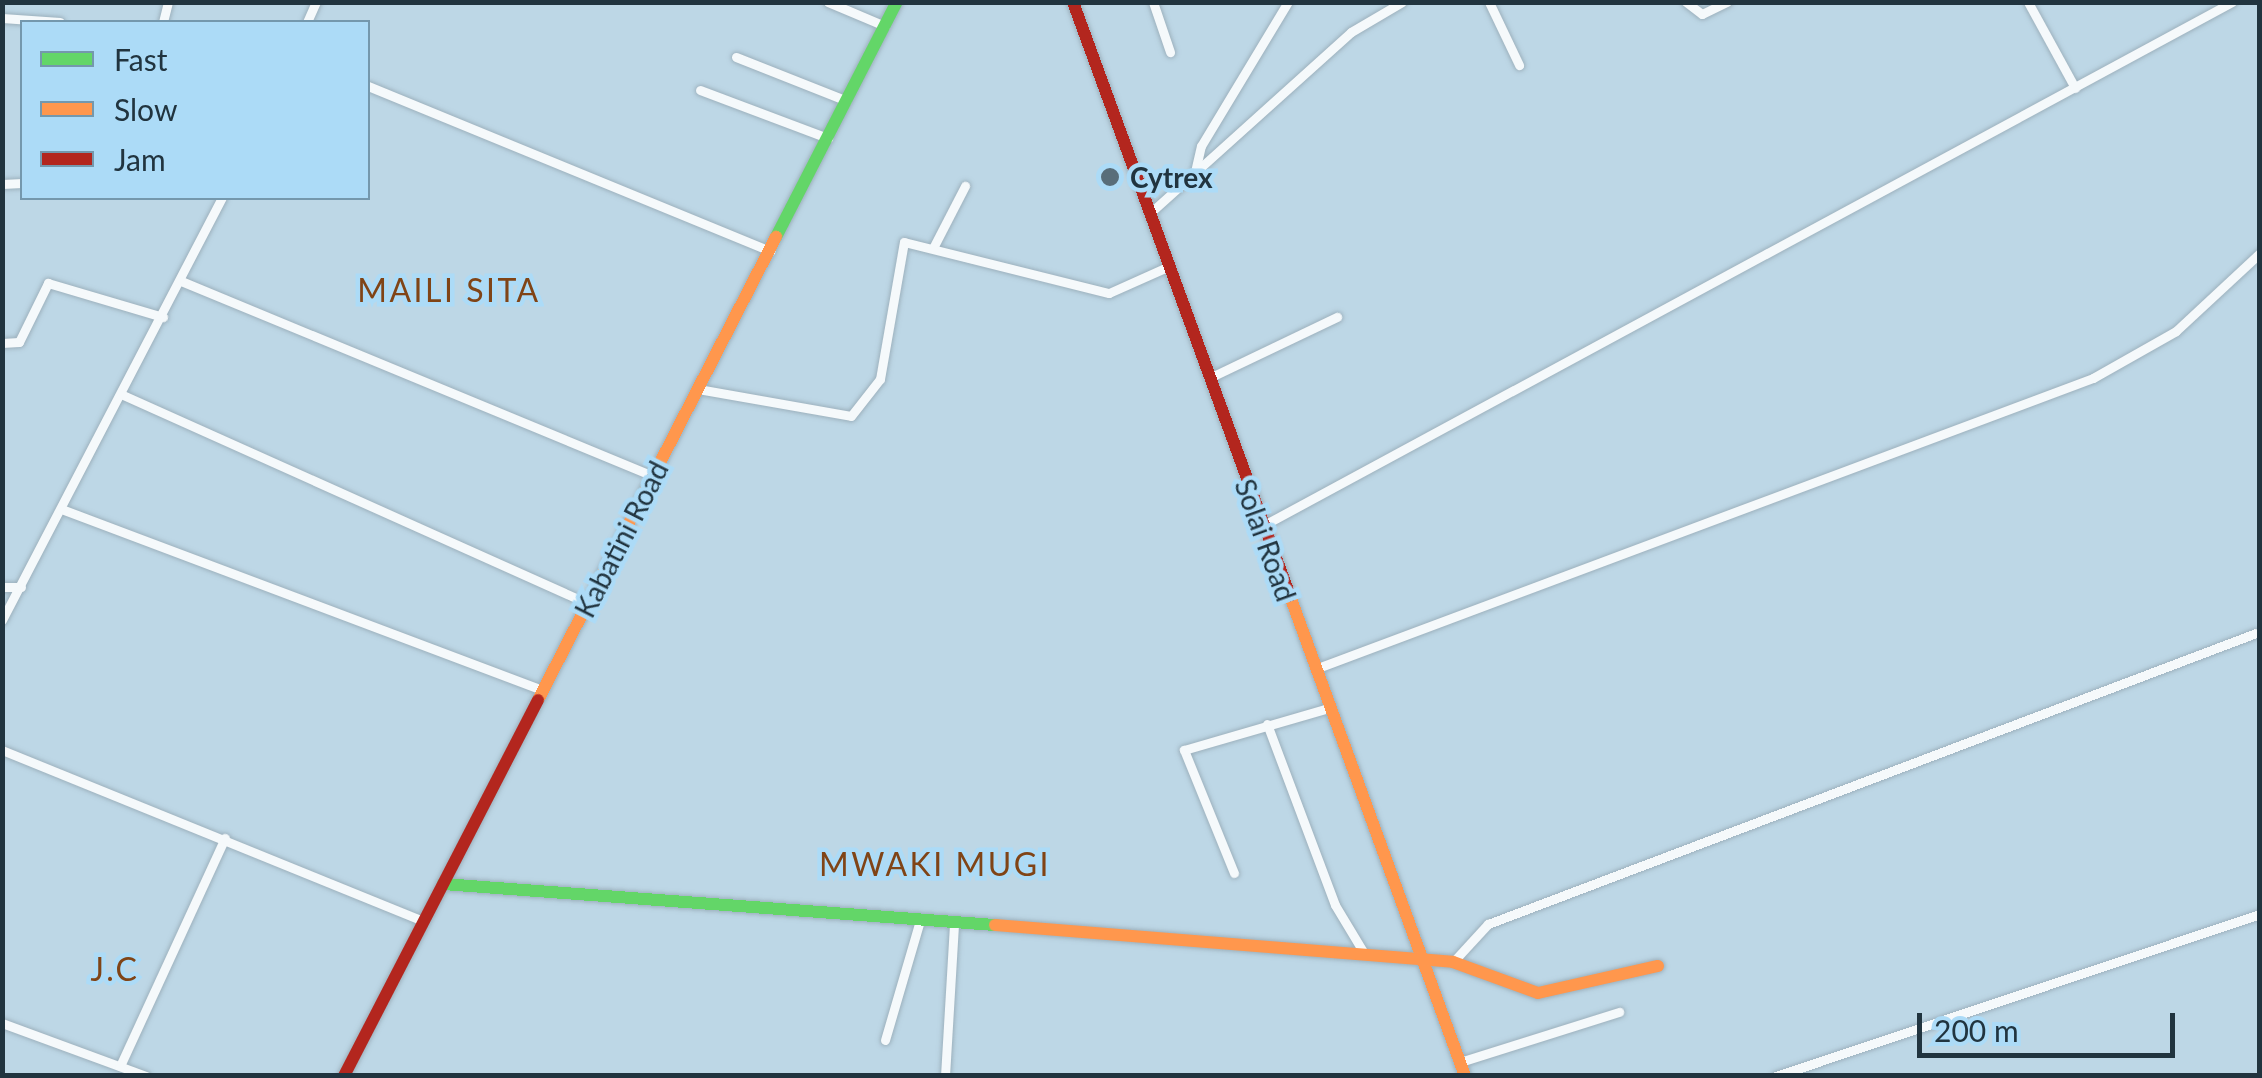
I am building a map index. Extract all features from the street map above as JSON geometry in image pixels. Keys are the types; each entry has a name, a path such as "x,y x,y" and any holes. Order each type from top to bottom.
{"main road":[{"name":"Kabatini Road","path":"344,1076 897,2"},
{"name":"Solai Road","path":"1073,2 1165,268 1462,1069"},
{"path":"443,884 919,924 1422,958 1453,962 1538,994 1658,966"}],"street":[{"path":"828,2 885,26"},
{"path":"1152,2 1170,52"},
{"path":"1194,176 1201,146 1288,2"},
{"path":"1148,215 1351,32 1402,2"},
{"path":"1489,2 1518,65"},
{"path":"1686,2 1702,14 1727,2"},
{"path":"2028,2 2075,88"},
{"path":"1261,526 2232,2"},
{"path":"2,18 31,20"},
{"path":"736,57 847,100"},
{"path":"370,87 770,251"},
{"path":"700,90 828,138"},
{"path":"933,248 965,186"},
{"path":"2,620 64,510 221,200"},
{"path":"698,390 852,416 880,379 900,246 933,248 1108,293 1165,268"},
{"path":"1314,668 2093,378 2176,332 2260,253"},
{"path":"181,281 653,476"},
{"path":"2,344 19,342 48,283 163,317"},
{"path":"1207,380 1336,317"},
{"path":"123,396 588,604"},
{"path":"64,510 542,690"},
{"path":"2,587 21,586"},
{"path":"1453,962 1488,924 2256,632"},
{"path":"1234,874 1183,756 1195,742 1329,708"},
{"path":"1267,724 1335,905 1364,953"},
{"path":"2,750 424,921"},
{"path":"120,1066 225,838"},
{"path":"1776,1076 2260,914"},
{"path":"884,1040 919,924"},
{"path":"944,1076 954,926"},
{"path":"1462,1069 1618,1012"},
{"path":"2,1024 146,1076"}],"traffic: fast":[{"path":"776,237 897,2"},
{"path":"443,884 995,925"}],"traffic: slow":[{"path":"538,700 776,237"},
{"path":"1290,596 1465,1076"},
{"path":"995,925 1453,962 1538,993 1658,966"}],"traffic: jam":[{"path":"1073,2 1290,596"},
{"path":"344,1076 538,700"}],"place":[{"name":"Cytrex","path":"1110,177"}],"district":[{"name":"MAILI SITA","path":"449,290"},
{"name":"MWAKI MUGI","path":"935,864"},
{"name":"J.C","path":"115,969"}]}
